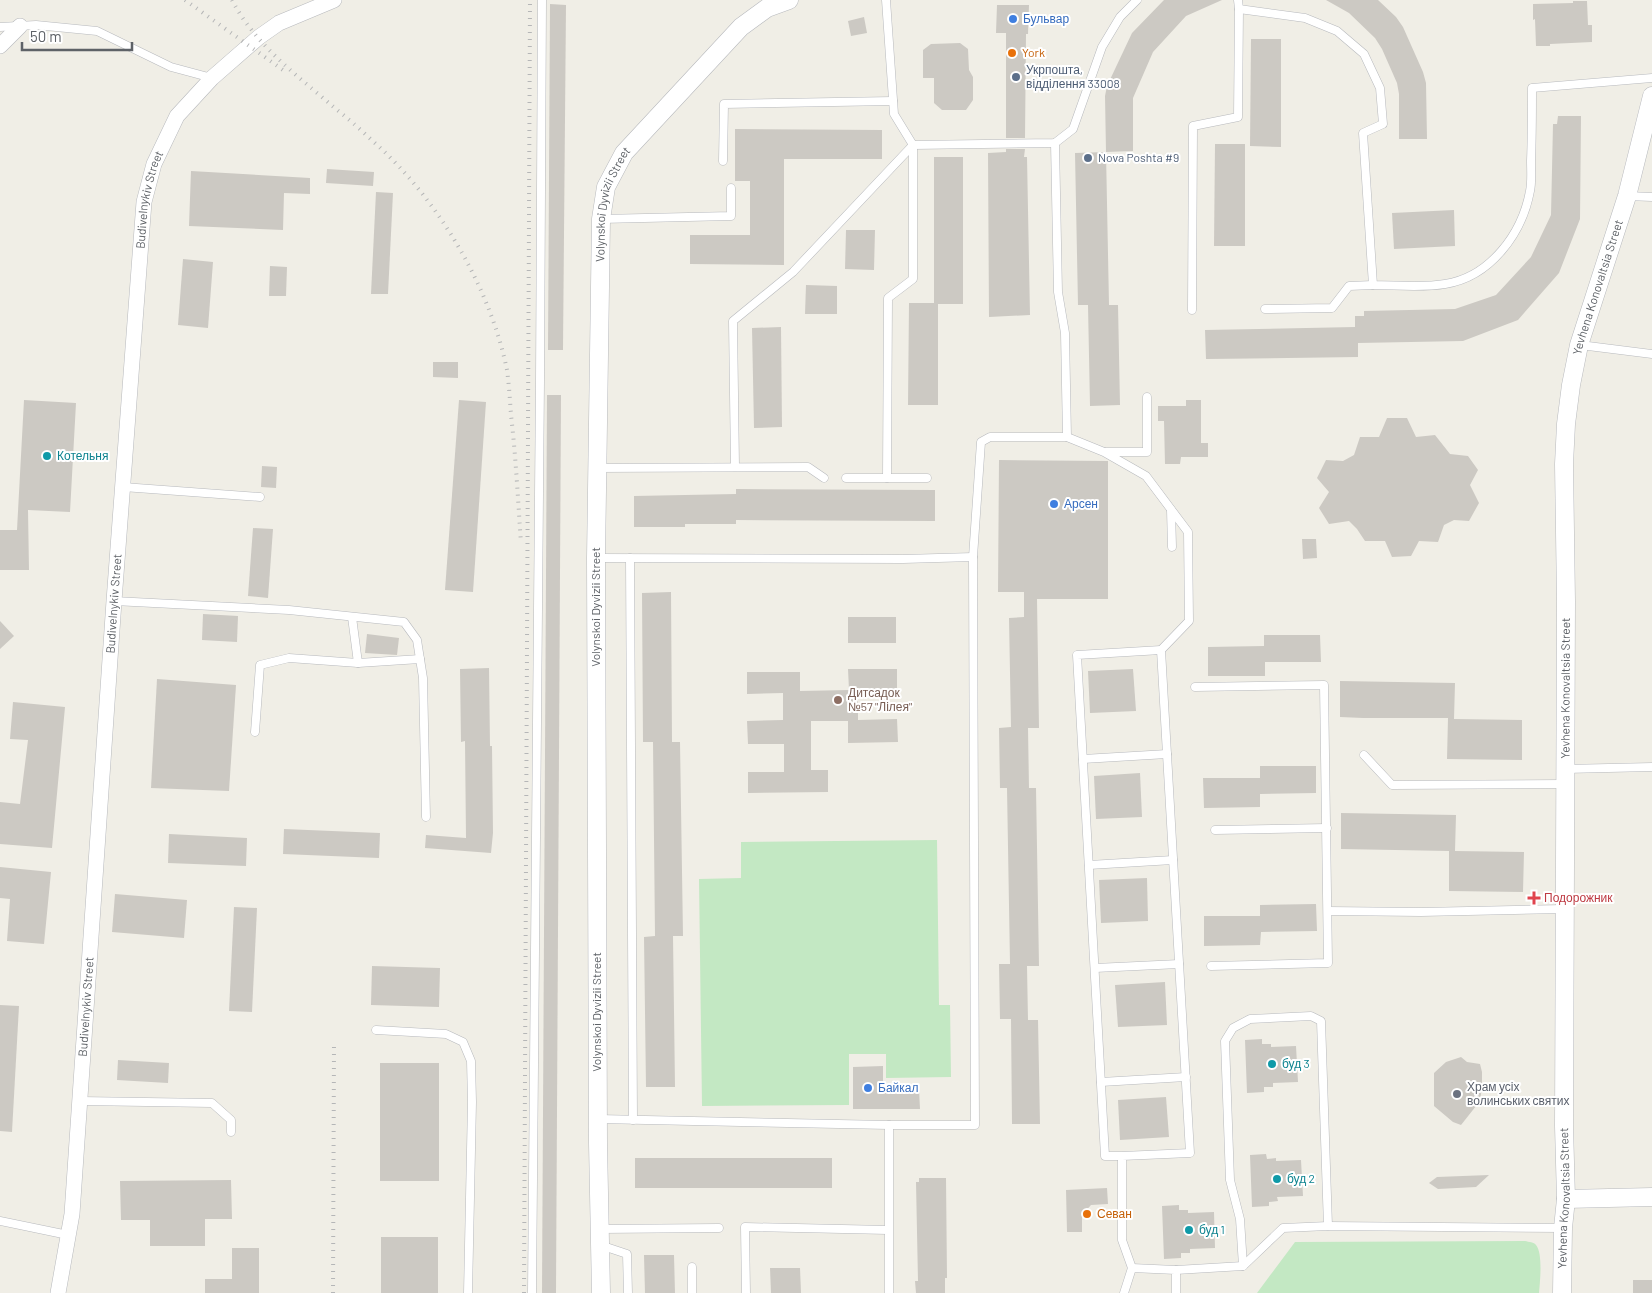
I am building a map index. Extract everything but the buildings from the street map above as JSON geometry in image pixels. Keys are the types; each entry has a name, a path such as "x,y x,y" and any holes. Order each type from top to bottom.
{"street":[{"name":"Budivelnykiv Street","path":"58,1293 72,1214 114,600 144,202 154,164 177,116 212,78 259,37 279,23 334,0"},
{"name":"Volynskoi Dyvizii Street","path":"601,1293 598,1119 596,468 601,219 606,187 624,153 741,27 768,8 789,0"},
{"path":"0,46 20,26"},
{"name":"Yevhena Konovaltsia Street","path":"1562,1293 1563,1228 1566,1199 1564,1126 1566,424 1579,345 1626,196 1652,96"},
{"path":"1566,1199 1652,1197"}],"lane":[{"path":"532,1293 542,0"},
{"path":"886,0 894,114 913,144 913,280 888,298 887,478"},
{"path":"734,467 733,321 793,272 913,144 1055,143 1073,129 1102,47 1120,17 1137,0"},
{"path":"1192,310 1193,126 1238,117 1238,0"},
{"path":"1239,9 1305,18 1337,31 1364,54 1380,88 1383,124 1363,133 1373,285"},
{"path":"0,27 36,24 97,30 171,67 212,78"},
{"path":"1265,309 1332,308 1349,286 1446,284 1467,277 1482,269 1497,256 1515,233 1530,190 1532,88 1652,78"},
{"path":"723,161 724,104 893,101"},
{"path":"1055,143 1058,292 1065,333 1067,437"},
{"path":"601,219 731,216 731,188"},
{"path":"1626,196 1652,197"},
{"path":"1579,345 1652,354"},
{"path":"1104,452 1147,452 1147,397"},
{"path":"598,1119 889,1126 975,1125 973,557 981,442 990,437 1067,437 1104,452 1146,476 1188,532 1189,620 1161,650 1077,655 1105,1156 1190,1153 1161,650"},
{"path":"596,468 808,467 824,478"},
{"path":"846,478 927,478"},
{"path":"123,486 260,497"},
{"path":"1171,510 1172,547"},
{"path":"596,558 902,559 973,557"},
{"path":"630,558 633,1120"},
{"path":"114,600 289,610 404,622 418,640 423,678 426,817"},
{"path":"352,617 358,664"},
{"path":"255,732 260,665 288,658 358,664 420,659"},
{"path":"1195,687 1324,685 1328,964 1211,966"},
{"path":"1083,759 1167,754"},
{"path":"1364,756 1392,785 1565,777 1652,767"},
{"path":"1215,830 1327,828"},
{"path":"1089,865 1173,860"},
{"path":"1328,911 1421,912 1565,909"},
{"path":"1095,968 1179,964"},
{"path":"1243,1266 1240,1219 1230,1180 1225,1041 1233,1028 1250,1019 1311,1016 1321,1021 1328,1226"},
{"path":"376,1030 446,1034 464,1042 471,1061 472,1102 468,1293"},
{"path":"1101,1082 1186,1077"},
{"path":"80,1102 212,1103 231,1120 231,1132"},
{"path":"888,1293 889,1126"},
{"path":"1122,1156 1122,1240 1132,1268 1124,1293"},
{"path":"0,1221 68,1235"},
{"path":"1132,1268 1176,1270 1243,1266 1283,1228 1328,1226 1563,1228"},
{"path":"746,1293 745,1227 888,1230"},
{"path":"600,1237 719,1228"},
{"path":"600,1237 627,1254 628,1293"},
{"path":"692,1267 692,1293"},
{"path":"1176,1270 1176,1293"}],"green space":[{"path":"937,840 939,1005 950,1005 951,1077 886,1078 886,1054 849,1054 849,1105 702,1106 699,879 741,878 741,842"},
{"path":"1525,1241 1534,1243 1540,1254 1539,1293 1257,1293 1295,1242"}],"railway":[{"path":"185,0 283,70"},
{"path":"232,0 253,32 265,46 376,144 421,192 459,247 475,277 499,339 507,370 521,543"},
{"path":"524,1293 530,0"},
{"path":"333,1293 334,1042"}],"place":[{"name":"Бульвар","path":"1013,19"},
{"name":"York","path":"1012,53"},
{"name":"Укрпошта, відділення 33008","path":"1016,77"},
{"name":"Nova Poshta #9","path":"1088,158"},
{"name":"Котельня","path":"47,456"},
{"name":"Арсен","path":"1054,504"},
{"name":"Дитсадок №57 \"Лілея\"","path":"838,700"},
{"name":"Подорожник","path":"1534,898"},
{"name":"буд 3","path":"1272,1064"},
{"name":"Байкал","path":"868,1088"},
{"name":"Храм усіх волинських святих","path":"1457,1094"},
{"name":"буд 2","path":"1277,1179"},
{"name":"Севан","path":"1087,1214"},
{"name":"буд 1","path":"1189,1230"}]}
